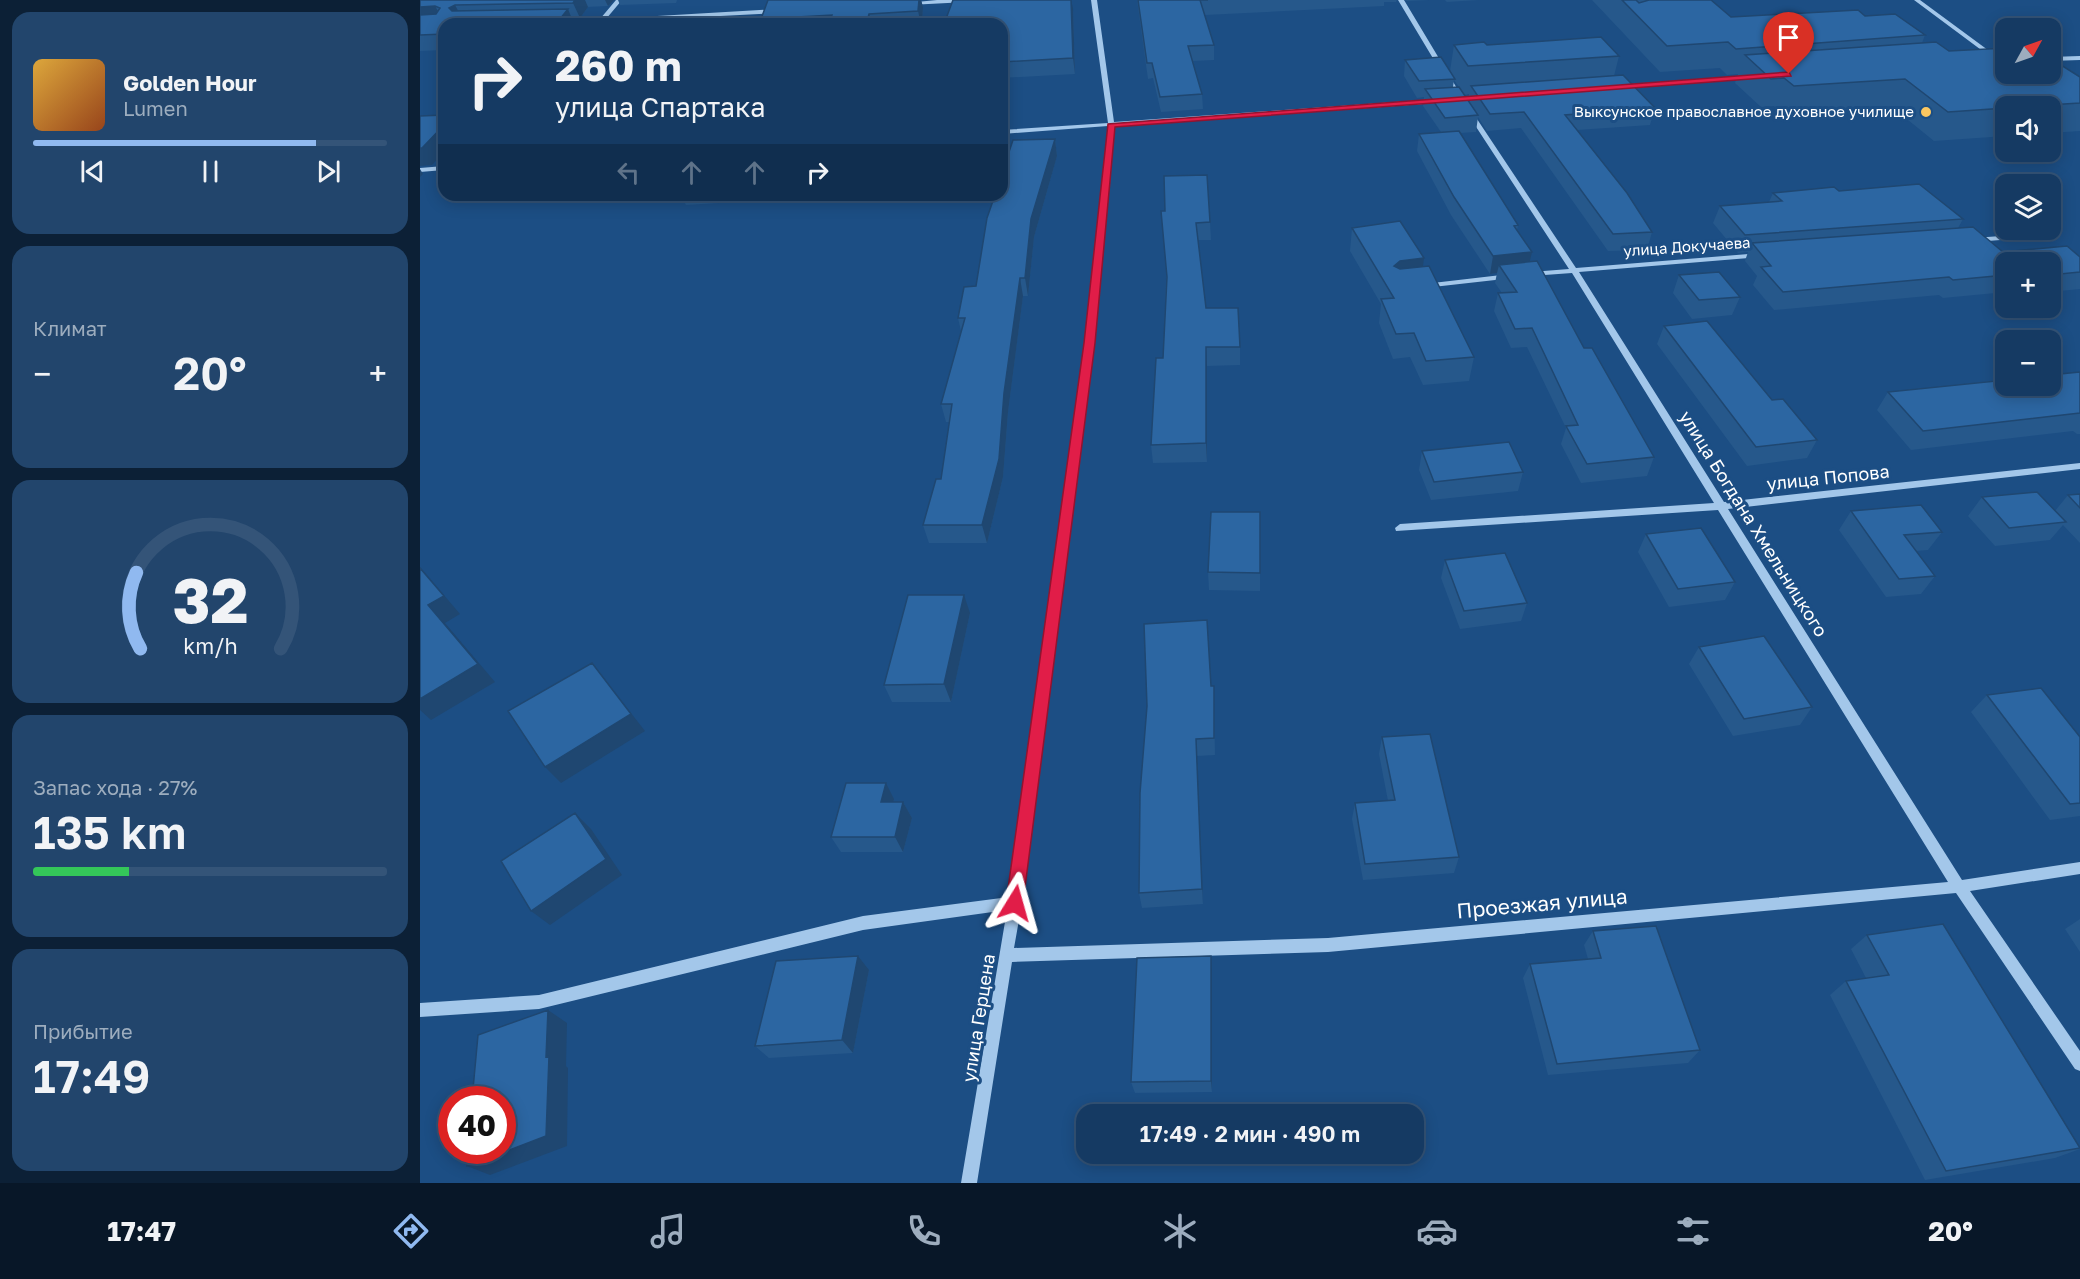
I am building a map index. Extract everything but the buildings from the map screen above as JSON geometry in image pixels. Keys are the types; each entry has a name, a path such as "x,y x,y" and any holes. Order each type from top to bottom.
{"street":[{"path":"605,18 619,0"},
{"path":"896,4 967,0"},
{"name":"улица Герцена","path":"969,1183 1015,903 1088,355 1111,125 1094,0"},
{"name":"улица Богдана Хмельницкого","path":"1401,0 1461,100 1573,269 1959,887 2080,1064"},
{"path":"1917,0 1995,58"},
{"path":"661,18 779,10"},
{"path":"2061,58 2080,58"},
{"path":"1985,60 1995,59"},
{"path":"1613,88 1754,77"},
{"path":"1008,132 1473,99"},
{"path":"420,170 438,168"},
{"path":"1970,240 1995,238"},
{"name":"улица Докучаева","path":"1526,274 1771,255"},
{"path":"1420,286 1514,276"},
{"name":"улица Попова","path":"1400,528 1721,506 2080,466"},
{"name":"Проезжая улица","path":"1006,955 1328,945 1959,887 2080,868"},
{"path":"420,1010 539,1002 863,923 1015,903"}],"place":[{"name":"Выксунское православное духовное училище","path":"1926,112"}],"route":[{"path":"1015,903 1089,343 1111,125 1789,74"}]}
